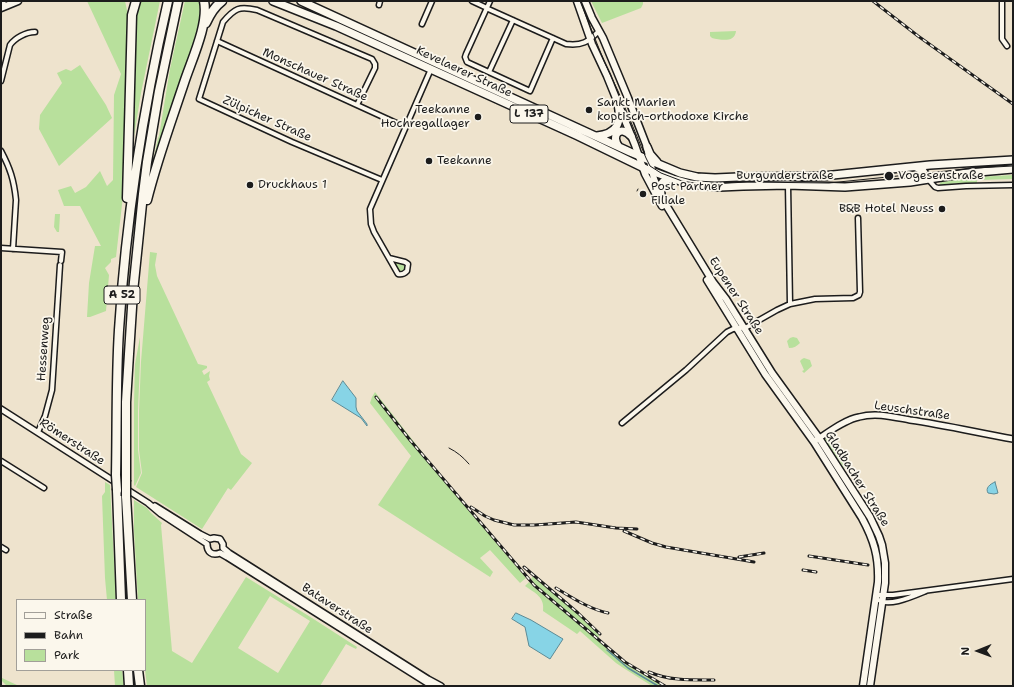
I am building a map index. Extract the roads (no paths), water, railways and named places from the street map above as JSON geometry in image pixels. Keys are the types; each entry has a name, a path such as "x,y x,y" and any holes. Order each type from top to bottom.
{"highway":[{"path":"127,231 132,15 129,1"},
{"path":"132,15 136,1"},
{"name":"A 52","path":"121,599 116,490 119,330 127,231 141,135 168,1"},
{"name":"A 52","path":"132,599 129,494 126,480 126,402 133,292 147,162 178,1"},
{"path":"200,37 205,12 204,1"},
{"path":"139,234 158,161 200,37 210,14 222,1"},
{"path":"128,671 130,686"},
{"path":"138,671 140,686"}],"main road":[{"path":"1,8 18,1"},
{"name":"Kevelaerer Straße","path":"273,1 336,26 578,136 643,168"},
{"name":"Kevelaerer Straße","path":"301,1 649,160"},
{"name":"Eupener Straße","path":"577,1 591,40 643,168 657,197 765,374 809,429"},
{"name":"Eupener Straße","path":"585,1 621,80 646,146 651,172 661,195 713,282 726,299 809,429"},
{"path":"597,136 609,133 616,127 620,118 618,104"},
{"path":"619,147 615,138 617,133 622,130 631,136"},
{"path":"646,146 658,164"},
{"name":"Burgunderstraße","path":"649,160 689,175 714,178 823,176 916,166"},
{"name":"L 137","path":"916,166 1013,160"},
{"path":"928,179 929,173 932,169 947,164"},
{"path":"916,166 923,171 928,179"},
{"name":"Burgunderstraße","path":"643,168 673,179 711,187 788,185 845,187 928,179"},
{"name":"L 137","path":"928,179 968,173 1013,169"},
{"path":"661,195 660,186 664,181 673,179"},
{"name":"Gladbacher Straße","path":"809,429 819,438 870,517 880,536 885,563 885,583 870,686"},
{"name":"Gladbacher Straße","path":"809,429 814,442 869,531 874,544 878,563 876,598 862,686"}],"street":[{"path":"422,24 432,1"},
{"path":"472,1 568,44 583,43 591,40 599,31"},
{"path":"490,1 465,57 467,62 530,91 553,38"},
{"path":"1002,1 1002,39 1007,46"},
{"path":"217,41 223,22 230,13 238,9 246,8 257,10 372,59 375,64 375,68 357,105"},
{"path":"489,72 512,20"},
{"path":"1,81 12,42 30,32 35,32"},
{"name":"Monschauer Straße","path":"217,41 405,127"},
{"name":"Zülpicher Straße","path":"217,41 199,99 292,142 382,180"},
{"path":"389,258 408,264 407,271 398,274 374,232 371,224 370,209 431,69"},
{"path":"1,151 9,167 16,200 13,248 1,248"},
{"path":"928,179 935,187 938,188 1013,185"},
{"path":"788,185 790,304"},
{"path":"736,328 747,327 790,304 815,299 854,298 859,295 858,218"},
{"name":"Hessenweg","path":"13,248 62,252 52,390 45,416 38,432"},
{"name":"Eupener Straße","path":"622,423 692,365 727,332 736,328"},
{"name":"Römerstraße","path":"1,409 38,432 129,494"},
{"name":"Leuschstraße","path":"814,442 853,418 873,415 922,422 1013,440"},
{"path":"1,461 44,488"},
{"name":"Bataverstraße","path":"129,494 155,506 210,539 220,539 223,544 223,548 229,553 441,686"},
{"name":"Bataverstraße","path":"148,503 161,514 207,544 208,551 211,553 220,553 432,686"},
{"path":"207,544 210,539"},
{"path":"1,547 6,550"},
{"path":"220,553 223,548"},
{"path":"926,591 892,602 883,602 876,598 879,595 893,595 1013,579"}],"water":[{"path":"343,381 356,398 357,411 367,426 361,418 332,400"},
{"path":"995,482 998,493 988,493 988,486"},
{"path":"516,613 563,639 550,659 529,646 525,627 512,619"}],"waterway":[{"path":"607,650 628,668 658,686"}],"tram line":[{"path":"580,1 646,158 650,166 661,173 682,181 700,184 747,182 829,183 976,168 1013,166"},
{"path":"449,448 455,451 469,464"}],"railway":[{"path":"873,1 918,36 1013,104"},
{"path":"376,397 410,440 534,585 625,662 665,686"},
{"path":"471,507 494,520 514,525 576,522 616,528 637,529"},
{"path":"624,531 652,543 666,547 754,562"},
{"path":"739,557 764,553"},
{"path":"809,556 868,565"},
{"path":"524,567 578,613 600,634"},
{"path":"803,570 816,572"},
{"path":"556,588 588,606 608,613"},
{"path":"649,672 665,677 689,680 714,680"}],"place":[{"name":"Sankt Marien koptisch-orthodoxe Kirche","path":"589,110"},
{"name":"Teekanne Hochregallager","path":"478,117"},
{"name":"Teekanne","path":"429,161"},
{"name":"Vogesenstraße","path":"889,176"},
{"name":"Druckhaus 1","path":"250,185"},
{"name":"Post Partner Filiale","path":"643,194"},
{"name":"B&B Hotel Neuss","path":"942,209"}]}
